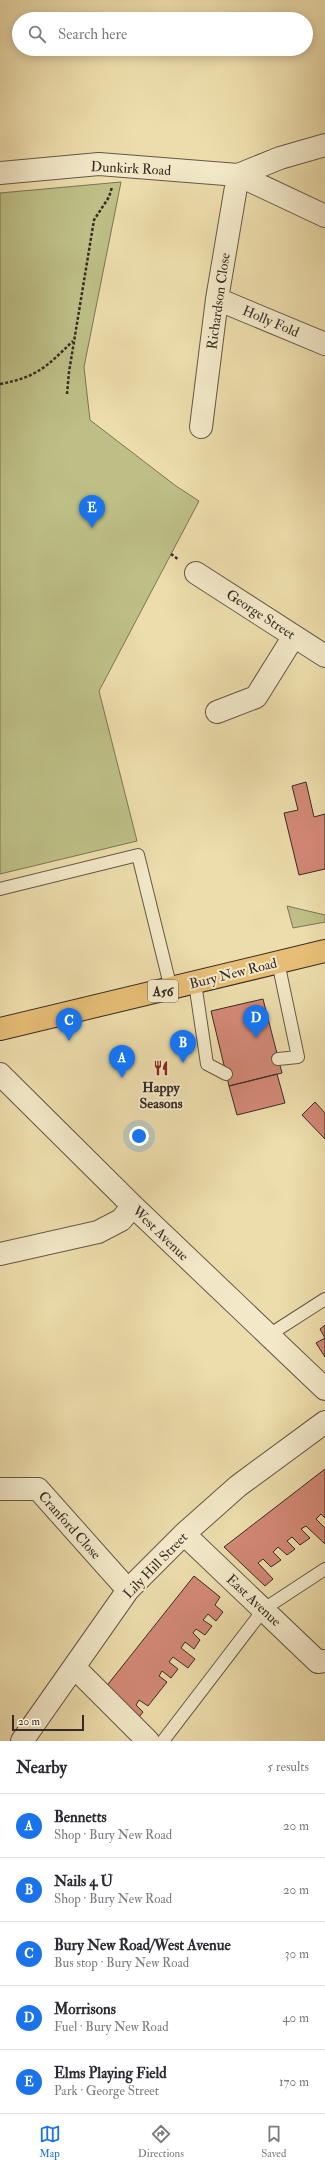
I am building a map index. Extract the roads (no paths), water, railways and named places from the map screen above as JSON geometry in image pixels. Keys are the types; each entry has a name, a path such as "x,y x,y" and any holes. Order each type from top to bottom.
{"highway":[{"name":"Bury New Road","path":"0,1029 325,951"}],"street":[{"path":"238,175 280,158 325,145"},
{"name":"Dunkirk Road","path":"0,173 99,164 238,175"},
{"path":"238,175 325,216"},
{"name":"Richardson Close","path":"201,427 217,299 238,175"},
{"name":"Holly Fold","path":"217,299 325,344"},
{"name":"George Street","path":"196,573 325,656"},
{"path":"217,712 256,698 294,636"},
{"name":"West Avenue","path":"0,1074 133,1206 325,1389"},
{"path":"0,1254 104,1229 121,1220 133,1206"},
{"name":"Lily Hill Street","path":"22,1741 128,1590 184,1534 238,1486 325,1422"},
{"name":"Cranford Close","path":"0,1489 38,1489 128,1590"},
{"name":"East Avenue","path":"184,1534 318,1662 325,1660"},
{"path":"74,1667 148,1741"}],"lane":[{"path":"0,889 138,855 171,989"},
{"path":"278,962 298,1057 278,1059"},
{"path":"195,983 207,1064 226,1074"},
{"path":"269,1335 325,1299"},
{"path":"163,1741 264,1609 325,1569"}],"place":[{"name":"Elms Playing Field","path":"92,528"},
{"name":"Morrisons","path":"256,1038"},
{"name":"Bury New Road/West Avenue","path":"69,1041"},
{"name":"Nails 4 U","path":"183,1063"},
{"name":"Happy Seasons","path":"161,1068"},
{"name":"Bennetts","path":"122,1078"}]}
